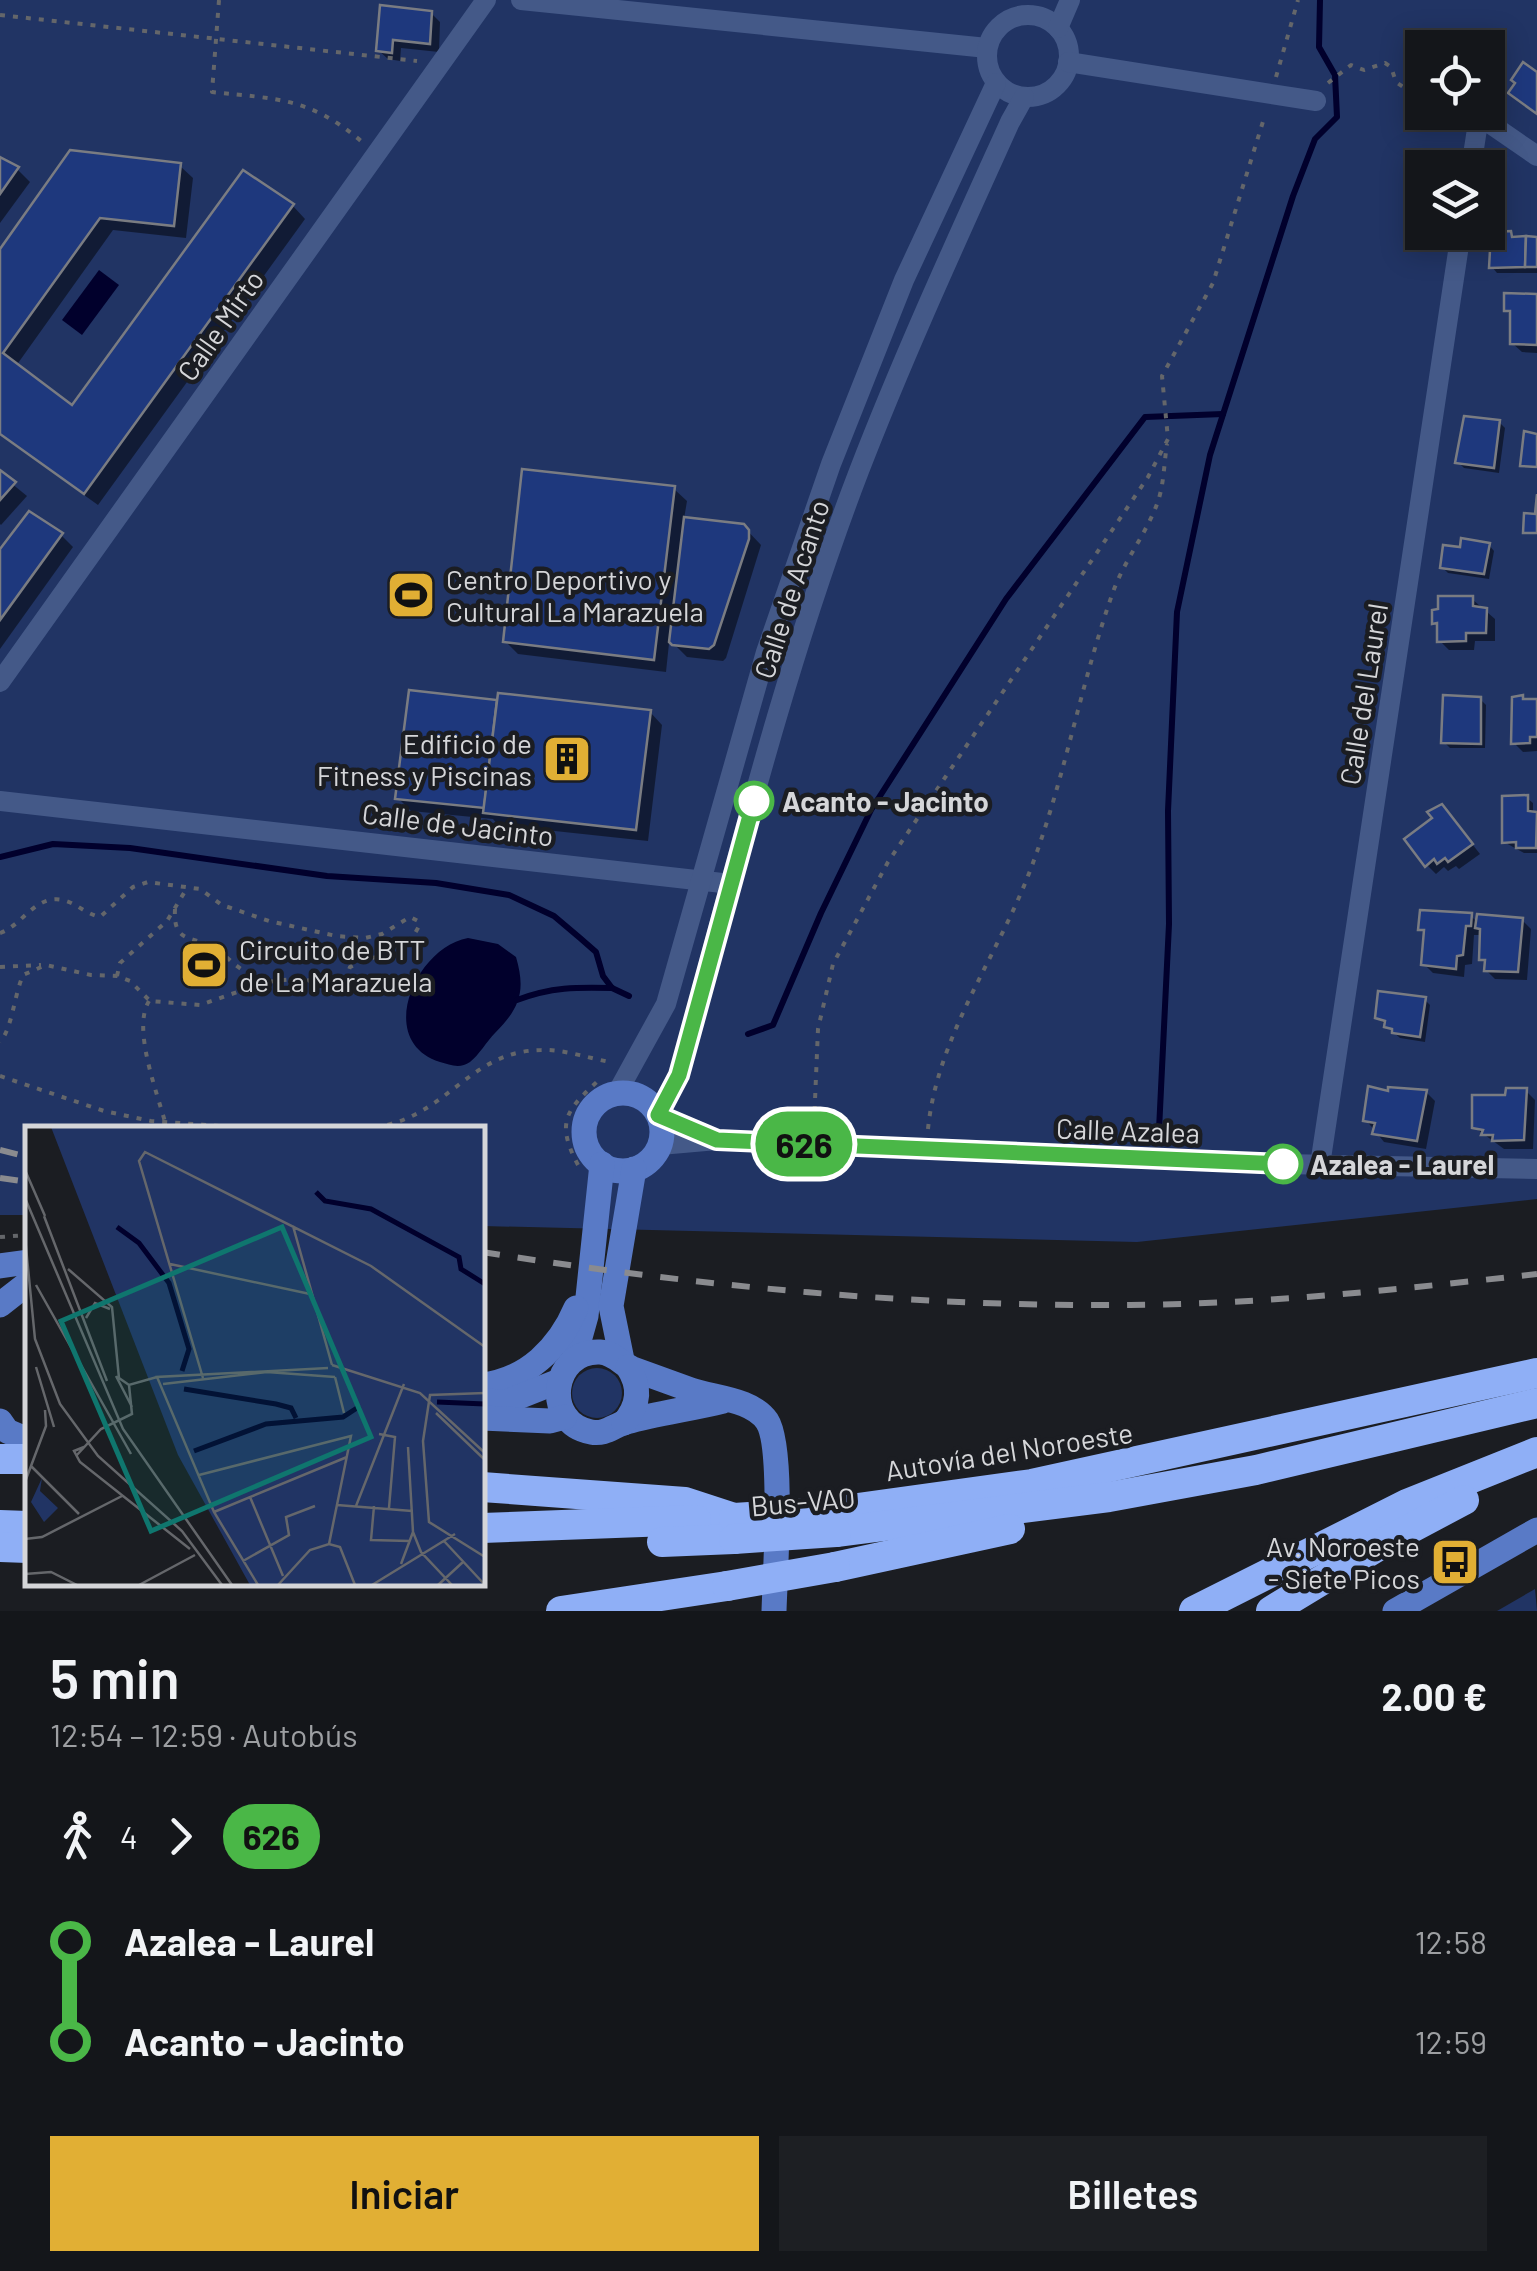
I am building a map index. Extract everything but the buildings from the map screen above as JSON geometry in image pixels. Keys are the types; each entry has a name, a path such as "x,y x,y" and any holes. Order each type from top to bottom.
{"highway":[{"name":"Autovía del Noroeste","path":"836,1522 1032,1484 1537,1374"},
{"name":"Bus-VAO","path":"485,1548 1090,1500 1256,1470 1537,1403"},
{"path":"1194,1611 1407,1504 1537,1452"},
{"path":"1272,1611 1385,1542 1537,1464"},
{"path":"561,1611 835,1567 1256,1470"},
{"path":"485,1487 686,1502 734,1529"},
{"path":"0,1525 25,1526"},
{"path":"485,1528 734,1529"}],"street":[{"name":"Calle Mirto","path":"0,682 486,0"},
{"path":"521,0 987,48"},
{"path":"1058,28 1070,0"},
{"path":"1035,7 1058,28 1068,50 1068,62 1058,84 1048,92 1024,97 996,83 990,72 987,48 998,27 1035,7"},
{"path":"1068,62 1316,101"},
{"name":"Calle de Acanto","path":"617,1093 666,1004 766,652 831,464 904,280 996,83"},
{"name":"Calle de Acanto","path":"658,1115 679,1075 794,664 858,473 932,294 1024,97"},
{"path":"1474,150 1479,116 1537,156"},
{"name":"Calle del Laurel","path":"1320,1164 1458,250"},
{"name":"Calle de Jacinto","path":"0,801 730,884"},
{"path":"591,1169 623,1171 645,1164 660,1145 662,1125 646,1100 627,1092 617,1093 594,1106 584,1130 592,1155 591,1169 586,1316 557,1394 565,1417 575,1426 600,1433 624,1423 723,1401"},
{"name":"Calle Azalea","path":"658,1115 717,1140"},
{"name":"Calle Azalea","path":"660,1145 717,1140 1537,1169"},
{"path":"624,1423 638,1396 634,1376 625,1364 611,1306 634,1169"},
{"path":"0,1266 25,1262"},
{"path":"0,1306 25,1285"},
{"path":"485,1384 515,1378 538,1362 559,1340 587,1292"},
{"path":"485,1402 506,1402 597,1352 723,1401 749,1406 767,1420 775,1452 774,1611"},
{"path":"485,1418 565,1417"},
{"path":"0,1421 7,1430 25,1439"},
{"path":"1394,1611 1537,1530"}],"path":[{"path":"219,0 212,92 296,101 341,124 364,144"},
{"path":"926,1149 931,1098 950,1040 1029,874 1114,588 1158,502 1168,439 1162,376 1213,283 1298,0"},
{"path":"0,14 422,62"},
{"path":"1316,101 1335,75 1351,66 1364,70 1384,63 1392,67 1396,82 1405,88"},
{"path":"813,1144 818,1029 833,964 888,862 1138,493 1168,439"},
{"path":"0,933 37,905 50,901 61,900 100,918 133,887 148,882 200,889 222,905 268,921 336,936 365,938 391,931 406,918 419,926 407,944 393,953 350,966 346,978 333,986 320,986 302,978 266,982 200,1005 150,1001 130,980 116,976 46,965 0,967"},
{"path":"116,976 120,963 155,934 187,886"},
{"path":"175,909 174,926 181,936 212,947 241,969 244,991"},
{"path":"0,1042 7,1032 13,1000 24,975 46,965"},
{"path":"150,1001 143,1015 146,1051 165,1122"},
{"path":"382,1126 411,1117 469,1074 500,1059 541,1050 610,1062 600,1080 574,1102 566,1116 568,1150 591,1169"},
{"path":"0,1076 104,1111 165,1122 220,1126"},
{"path":"0,1237 25,1234"}],"shaded area":[{"path":"0,0 1537,0 1537,1199 1137,1242 485,1226 485,1126 25,1126 25,1215 0,1215"},
{"path":"99,270 119,285 82,335 62,320"},
{"path":"468,938 498,944 516,957 520,989 510,1015 477,1056 455,1066 420,1051 409,1035 406,1016 410,995 432,958 449,945"},
{"path":"597,1368 614,1376 622,1393 614,1410 597,1418 580,1410 572,1393 580,1376"},
{"path":"1535,1589 1537,1611 1497,1611"}],"waterway":[{"path":"1159,1130 1177,612 1210,455 1293,196 1315,139 1337,117 1335,75 1319,47 1320,0"},
{"path":"748,1034 773,1025 871,810 1006,599 1145,417 1223,414"},
{"path":"0,857 53,844 130,848 327,876 436,883 509,895 554,916 596,952 603,976 612,988 629,996"},
{"path":"517,1000 564,989 612,988"}],"railway":[{"path":"0,1150 25,1156"},
{"path":"0,1178 25,1182"},
{"path":"485,1252 643,1275 805,1292 1048,1305 1283,1299 1537,1274"}],"bus line":[{"name":"626","path":"754,801 679,1075 658,1115 717,1140 1283,1164"}],"place":[{"name":"Centro Deportivo y Cultural La Marazuela","path":"411,595"},
{"name":"Edificio de Fitness y Piscinas","path":"567,759"},
{"name":"Acanto - Jacinto","path":"754,801"},
{"name":"Circuito de BTT de La Marazuela","path":"204,965"},
{"name":"Azalea - Laurel","path":"1283,1164"},
{"name":"Av. Noroeste - Siete Picos","path":"1455,1562"}]}
